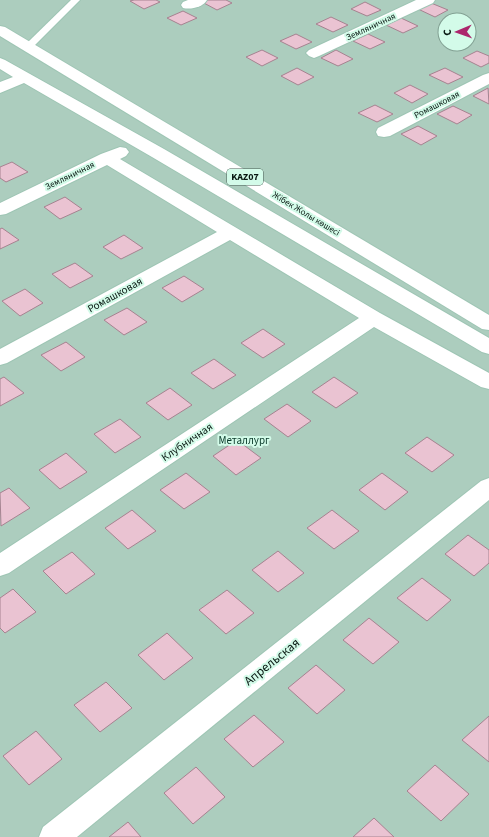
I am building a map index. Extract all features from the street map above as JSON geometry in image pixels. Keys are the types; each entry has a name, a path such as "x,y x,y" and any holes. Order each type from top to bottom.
{"main road":[{"name":"Земляничная","path":"314,53 428,0"},
{"name":"Жібек Жолы көшесі","path":"0,30 489,324"},
{"path":"0,63 489,347"},
{"path":"0,88 25,77"},
{"name":"Ромашковая","path":"384,132 489,78"},
{"name":"Земляничная","path":"0,210 140,143"},
{"path":"107,158 373,318 489,382"},
{"name":"Ромашковая","path":"0,358 230,232"},
{"name":"Клубничная","path":"0,566 373,318"},
{"name":"Апрельская","path":"54,837 489,487"}],"lane":[{"path":"28,47 76,0"}],"green space":[{"name":"Металлург","path":"0,0 489,0 489,837 0,837"}],"building":[{"path":"156,0 160,2 144,9 130,1"},
{"path":"208,0 226,0 232,3 217,10 202,2"},
{"path":"365,2 381,10 367,16 351,9"},
{"path":"431,3 448,10 444,12 437,12 437,16 435,17 418,9"},
{"path":"183,11 197,18 181,25 167,18"},
{"path":"331,17 348,25 333,32 316,24"},
{"path":"401,18 418,26 403,33 386,25"},
{"path":"296,34 312,42 296,49 280,41"},
{"path":"368,34 385,42 370,49 353,41"},
{"path":"262,50 278,58 262,66 246,57"},
{"path":"336,50 353,59 338,66 321,58"},
{"path":"477,51 489,56 489,63 481,67 463,58"},
{"path":"297,68 314,77 298,85 281,76"},
{"path":"445,68 463,77 448,84 429,75"},
{"path":"410,85 428,94 412,103 394,93"},
{"path":"488,88 489,104 473,96"},
{"path":"375,105 393,114 377,122 358,113"},
{"path":"453,106 472,115 457,124 437,114"},
{"path":"418,126 437,136 421,145 401,134"},
{"path":"12,162 28,172 6,182 0,178 0,167"},
{"path":"65,197 82,209 60,219 44,207"},
{"path":"2,228 19,240 0,249 0,229"},
{"path":"124,235 143,248 121,259 103,247"},
{"path":"75,263 93,276 70,288 52,274"},
{"path":"184,276 204,289 182,302 162,288"},
{"path":"25,289 43,303 20,316 2,301"},
{"path":"127,308 147,322 124,335 104,320"},
{"path":"263,329 285,344 263,358 241,343"},
{"path":"66,342 85,357 61,371 41,355"},
{"path":"214,359 236,375 213,389 191,373"},
{"path":"4,377 24,393 0,406 0,379"},
{"path":"334,377 358,393 336,408 312,392"},
{"path":"170,388 192,405 168,420 146,403"},
{"path":"287,404 311,421 288,437 264,419"},
{"path":"120,419 141,437 115,453 94,434"},
{"path":"427,437 454,455 432,472 405,453"},
{"path":"237,440 261,458 236,475 213,456"},
{"path":"66,453 87,472 60,489 39,470"},
{"path":"186,473 210,492 184,509 160,490"},
{"path":"382,473 408,492 385,510 359,490"},
{"path":"9,488 30,508 1,526 0,493"},
{"path":"132,510 156,531 128,549 105,528"},
{"path":"332,510 359,531 334,549 307,528"},
{"path":"468,535 489,550 489,563 474,576 445,554"},
{"path":"278,551 304,573 278,592 252,570"},
{"path":"72,552 95,574 66,594 43,571"},
{"path":"422,578 451,600 427,621 397,598"},
{"path":"13,589 36,612 5,633 0,628 0,598"},
{"path":"227,590 254,613 226,634 199,610"},
{"path":"369,618 399,642 373,664 343,640"},
{"path":"167,633 193,658 164,680 138,655"},
{"path":"316,665 345,690 317,714 288,688"},
{"path":"106,682 132,708 100,732 74,705"},
{"path":"254,715 284,742 253,767 224,739"},
{"path":"489,716 489,762 462,740"},
{"path":"36,731 62,759 29,785 3,756"},
{"path":"435,765 469,794 441,821 407,791"},
{"path":"196,767 225,797 193,824 164,793"},
{"path":"374,818 394,837 353,837"},
{"path":"128,822 141,837 109,837"}]}
